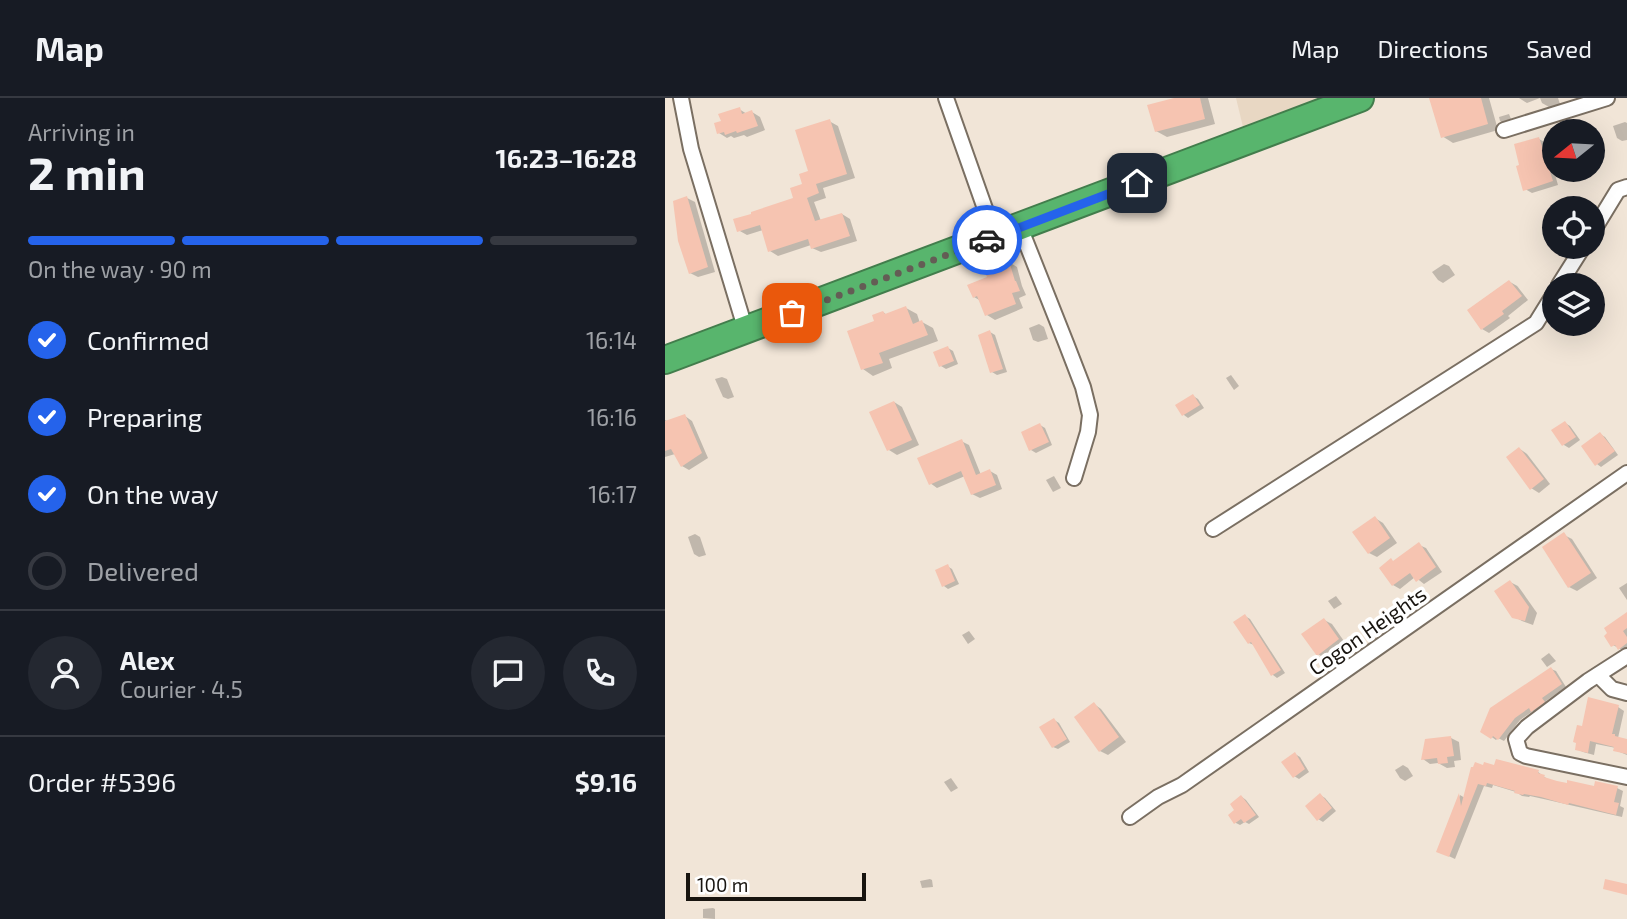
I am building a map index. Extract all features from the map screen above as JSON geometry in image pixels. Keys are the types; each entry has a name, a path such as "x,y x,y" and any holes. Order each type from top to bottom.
{"highway":[{"path":"665,360 1360,98"}],"street":[{"path":"681,98 691,149 746,331"},
{"path":"946,98 995,237"},
{"path":"1504,130 1607,98"},
{"path":"1605,211 1618,190 1627,187"},
{"path":"1020,227 1083,387 1090,415 1088,432 1074,478"},
{"path":"1213,529 1536,323 1542,313"},
{"name":"Cogon Heights","path":"1130,817 1158,797 1182,785 1627,473"},
{"path":"1627,656 1527,727 1516,739 1520,753 1627,778"},
{"path":"1598,675 1612,689 1627,694"}],"shaded area":[{"path":"1236,98 1320,98 1243,127"}],"building":[{"path":"1174,98 1200,98 1205,119 1155,132 1147,105"},
{"path":"1429,98 1481,98 1488,124 1441,138"},
{"path":"740,107 742,114 752,110 758,126 737,133 717,134 714,123 721,121 718,114"},
{"path":"830,119 847,174 816,184 819,193 807,198 815,221 842,213 850,236 811,249 808,239 768,252 760,225 737,232 733,219 793,198 790,188 802,184 799,174 808,171 795,130"},
{"path":"1539,137 1542,146 1542,182 1550,182 1523,191 1516,166 1519,165 1514,144"},
{"path":"687,196 708,267 689,274 678,241 673,201"},
{"path":"999,261 1009,261 1020,291 1012,293 1016,304 985,316 977,296 973,298 967,285 987,277 983,268"},
{"path":"1509,280 1522,296 1502,311 1504,314 1481,330 1467,310"},
{"path":"906,306 913,324 922,320 928,335 879,353 883,363 861,370 847,331 874,321 872,315 883,311 885,314"},
{"path":"990,330 1003,369 990,373 978,335"},
{"path":"948,346 954,361 939,367 933,352"},
{"path":"1193,394 1200,405 1182,416 1175,405"},
{"path":"894,401 912,440 887,451 869,412"},
{"path":"685,414 702,453 681,467 671,449 665,451 665,421"},
{"path":"1565,421 1576,437 1562,446 1551,430"},
{"path":"1040,423 1049,442 1029,451 1021,432"},
{"path":"1600,432 1615,451 1595,466 1581,446"},
{"path":"962,439 976,475 990,469 996,485 971,495 961,471 929,485 917,458"},
{"path":"1519,447 1544,479 1530,490 1506,457"},
{"path":"1375,516 1390,538 1368,554 1352,532"},
{"path":"1564,532 1591,573 1568,588 1542,547"},
{"path":"1419,542 1436,567 1416,582 1410,573 1392,586 1379,568"},
{"path":"948,564 955,581 942,587 935,570"},
{"path":"1510,580 1529,607 1525,621 1512,618 1494,591"},
{"path":"1627,612 1627,628 1623,631 1627,643 1618,650 1615,645 1611,647 1604,636 1607,633 1604,628"},
{"path":"1245,614 1281,670 1271,676 1251,642 1248,644 1233,622"},
{"path":"1324,618 1339,639 1317,656 1301,634"},
{"path":"1551,667 1562,684 1542,698 1545,702 1531,712 1529,708 1515,718 1498,740 1480,732 1490,708"},
{"path":"1588,697 1619,705 1612,734 1627,739 1627,754 1613,751 1614,747 1590,741 1588,753 1575,750 1576,743 1573,742 1577,725 1582,726"},
{"path":"1094,702 1119,737 1099,752 1074,717"},
{"path":"1054,718 1067,739 1052,748 1039,727"},
{"path":"1451,736 1454,756 1447,757 1448,763 1438,764 1437,758 1421,760 1425,739"},
{"path":"1295,752 1305,769 1293,778 1281,762"},
{"path":"1496,759 1539,770 1538,773 1545,775 1544,777 1557,781 1567,783 1567,780 1594,786 1595,781 1618,786 1614,802 1619,803 1616,815 1514,793 1515,791 1487,783 1486,786 1478,784 1449,857 1436,852 1459,793 1461,806 1471,767 1475,762 1494,765"},
{"path":"1320,793 1332,808 1317,821 1305,806"},
{"path":"1241,795 1256,815 1244,823 1241,819 1234,824 1228,815 1234,810 1230,804"},
{"path":"1605,879 1627,884 1627,895 1603,889"}],"way so far":[{"path":"792,313 987,240"}],"route":[{"path":"987,240 1137,183"}]}
